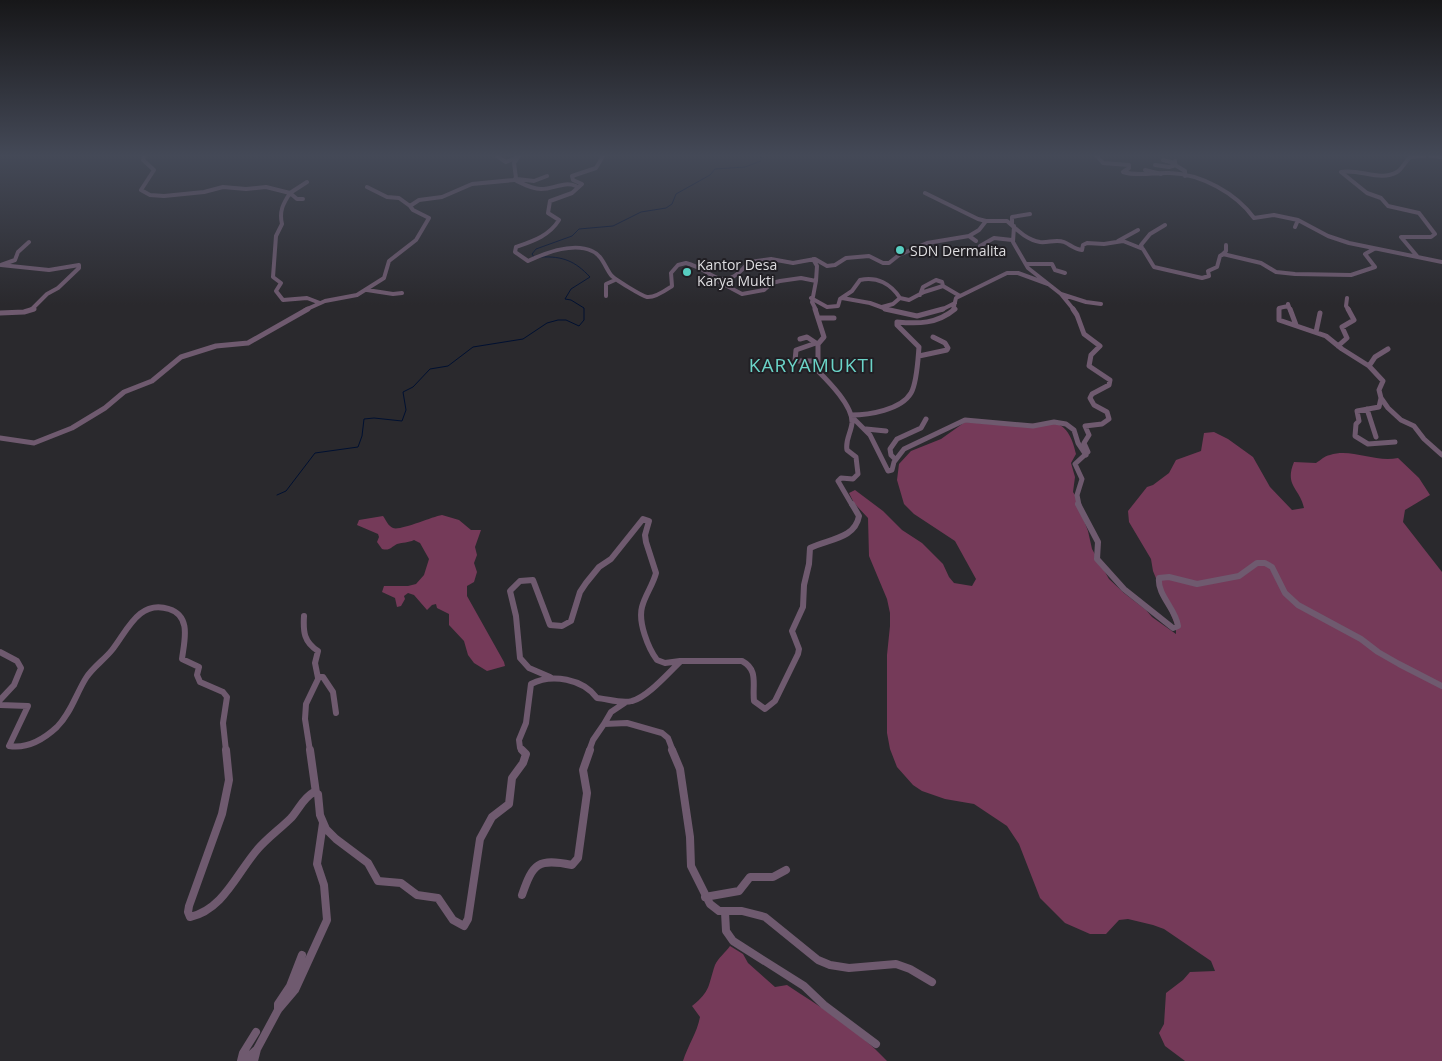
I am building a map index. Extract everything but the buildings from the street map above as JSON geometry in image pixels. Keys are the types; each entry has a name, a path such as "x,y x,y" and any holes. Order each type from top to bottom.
{"street":[{"path":"282,206 280,216 282,224 276,238 273,278 280,284 276,291 284,300 307,298 320,303"},
{"path":"0,438 30,443 51,437 75,427 105,408 129,389 152,381 181,357 216,346 248,343 291,317 331,298 353,296 363,291 384,278 389,260 416,240 421,229 429,220 428,217 413,210 410,206"},
{"path":"549,206 548,213 559,220 553,229 533,242 515,249 515,253 524,260 531,261 548,252 567,248 591,250 599,256 607,272 614,280 643,296 649,297 672,286 671,273 680,265 696,265 710,277 742,294 764,290 772,283 780,281 802,278 816,281"},
{"path":"951,206 978,219 986,221 1004,220 1013,225 1022,236 1041,242 1053,240 1064,242 1077,250 1082,250 1083,245 1087,243 1104,244 1117,241 1138,230"},
{"path":"1243,206 1253,217 1274,215 1298,220 1338,239 1374,249 1442,262"},
{"path":"1388,206 1419,213 1435,234 1431,236 1401,237 1417,256"},
{"path":"1030,214 1012,218 1012,240 1032,272 1061,294 1077,314 1084,334 1101,347 1091,355 1089,366 1092,370 1107,376 1110,380 1106,386 1090,396 1094,405 1107,412 1109,419 1102,424 1085,426 1089,435 1084,441 1088,451 1075,464 1082,479 1077,498 1098,543 1097,559 1124,590 1169,627 1176,627 1178,621 1172,606 1158,585 1159,578 1169,578 1198,584 1239,576 1257,563 1264,563 1272,568 1288,597 1298,605 1361,639 1392,660 1442,686"},
{"path":"1295,227 1298,220"},
{"path":"710,277 735,278 753,261 771,259 794,263 813,259 827,266 837,264 846,258 869,256 883,263 889,263 900,255 919,248 927,242 969,236 979,230 986,221"},
{"path":"1165,226 1145,239 1141,245 1154,267 1202,278 1209,276 1208,272 1217,267 1222,255 1226,251 1226,245"},
{"path":"969,236 976,241"},
{"path":"980,246 994,238 1012,240"},
{"path":"1117,241 1142,248"},
{"path":"0,313 33,310 47,294 58,288 79,268 78,265 50,270 1,265 15,260 18,252 30,242"},
{"path":"1222,255 1261,263 1277,272 1297,275 1308,273 1321,276 1341,276 1361,273 1375,267 1375,264 1365,254 1374,249"},
{"path":"813,259 817,266 812,298 824,337 817,343 796,350 795,361 817,361"},
{"path":"1026,264 1052,264 1056,270 1065,273"},
{"path":"851,416 902,404 913,391 916,384 919,356 918,345 896,323 924,324 952,312 955,309 956,298 1007,273 1018,274 1051,285"},
{"path":"812,298 830,307 838,306 842,298 852,291 859,281 864,279 880,280 897,293 900,298 909,300 943,286"},
{"path":"606,296 606,284 614,280"},
{"path":"920,295 923,287 936,280 942,282 943,286 960,296"},
{"path":"363,291 377,290 393,295 402,293"},
{"path":"1061,294 1086,302 1101,304"},
{"path":"842,298 882,307 890,312 916,316 940,311 955,303"},
{"path":"882,307 893,304 900,298"},
{"path":"1338,346 1347,338 1342,327 1354,320 1346,306 1347,298"},
{"path":"1296,325 1288,304 1279,308 1278,318 1282,321 1316,332 1369,366 1383,381 1379,390 1381,398 1395,415 1402,421 1414,426 1424,439 1442,455"},
{"path":"1316,332 1320,313"},
{"path":"818,318 834,318"},
{"path":"800,339 807,337 817,343"},
{"path":"919,356 947,350 948,348 945,343 932,337"},
{"path":"817,343 817,361 820,374 836,388 851,416 866,429 887,470 892,470 894,458 905,448 946,430 959,421 965,420 1033,426 1054,422 1066,424 1074,430 1078,443 1086,455"},
{"path":"1369,366 1375,357 1388,349"},
{"path":"1381,398 1379,407 1360,409 1357,412 1359,421 1356,424 1355,436 1359,441 1385,445 1395,442"},
{"path":"1367,409 1366,413 1372,424 1372,432 1376,437"},
{"path":"626,702 597,698 584,685 543,675 522,663 518,652 516,616 510,591 518,582 525,579 533,580 550,625 567,624 571,621 580,592 586,583 599,567 611,558 643,519 649,521 650,526 645,536 650,561 656,573 641,613 652,655 657,660 664,662 730,660 751,664 754,670 752,693 754,702 762,708 775,701 798,654 799,649 792,631 796,617 803,608 804,585 809,564 810,548 841,536 855,528 859,522 860,516 838,481 843,478 853,479 858,474 856,457 847,450 846,445 846,438 852,427 851,416"},
{"path":"894,458 891,455 890,449 897,438 921,428 926,419"},
{"path":"866,429 886,431"},
{"path":"0,705 28,706 9,746 18,747 31,744 57,727 66,717 90,673 115,648 133,618 154,608 175,610 180,614 186,637 182,659 199,667 197,675 200,682 223,692 227,697 223,723 229,780 222,814 188,912 190,916 202,914 216,903 261,845 291,818 310,794 316,793"},
{"path":"254,1061 257,1049 278,1010 295,990 308,960 320,940 327,920 324,885 317,864 323,823 316,793 305,719 309,695 318,684 315,662 318,651 310,646 304,638 304,616"},
{"path":"0,700 14,685 21,668 17,661 1,654"},
{"path":"522,895 528,877 537,865 552,861 572,865 578,858 587,793 583,770 593,740 611,712 626,702 641,697 681,661"},
{"path":"318,678 323,678 333,692 336,713"},
{"path":"323,823 342,845 372,866 378,881 400,884 417,895 438,898 454,920 464,926 468,919 480,839 492,817 509,804 512,778 525,758 526,754 520,748 520,740 526,723 531,684 539,680 561,680"},
{"path":"604,724 627,723 662,733 668,738 680,769 690,837 691,866 705,897 715,910 725,912 742,910 765,917 818,960 828,965 853,970 898,964 932,982"},
{"path":"705,897 739,891 750,877 773,877 786,870"},
{"path":"725,912 726,931 733,941 804,986 824,1005 876,1044"},
{"path":"278,1010 278,1004 290,986 302,955"},
{"path":"256,1032 253,1041 241,1055 243,1061 257,1049"}],"shaded area":[{"path":"965,422 1002,425 1053,423 1066,430 1076,454 1071,463 1075,477 1073,492 1077,498 1088,531 1092,549 1109,579 1152,617 1176,634 1176,627 1153,571 1151,559 1129,522 1128,511 1147,487 1153,485 1169,473 1176,460 1201,451 1204,433 1214,432 1228,439 1253,457 1270,487 1292,510 1304,508 1292,482 1291,470 1294,462 1316,463 1326,456 1338,453 1381,459 1398,458 1419,478 1430,495 1405,510 1403,522 1442,572 1442,1061 1185,1061 1165,1046 1159,1033 1164,1024 1166,993 1190,972 1215,971 1211,961 1164,929 1153,925 1128,919 1119,920 1106,934 1090,934 1065,923 1040,898 1019,844 1007,826 974,804 945,799 922,791 913,785 897,767 890,749 887,733 887,655 890,613 887,599 869,556 868,518 854,503 849,493 855,490 883,511 902,530 922,543 943,564 954,583 972,586 976,579 955,541 914,514 904,504 897,480 899,464 911,451 941,439"},
{"path":"442,515 459,520 471,530 481,530 475,547 477,555 474,563 477,572 474,582 467,586 467,596 505,666 487,671 474,663 468,655 464,641 449,625 449,614 437,608 436,604 427,610 414,595 408,593 404,596 405,599 401,606 397,607 395,598 382,592 384,586 416,584 424,575 429,559 420,543 414,540 397,544 389,549 382,549 377,542 378,534 357,525 359,520 383,516 390,526 397,528"},
{"path":"730,946 743,954 748,963 775,987 787,985 813,1002 852,1029 887,1061 683,1061 700,1017 692,1006 706,992 716,962"}],"waterway":[{"path":"534,257 532,254 536,249 572,236 579,229 613,226 641,212 666,208 670,206"},
{"path":"277,495 286,491 315,453 358,447 362,436 364,419 374,418 402,421 406,410 403,392 413,387 430,369 448,366 473,347 523,339 547,323 566,320 579,326 584,320 584,308 571,300 565,299 571,289 590,277 574,263 556,257 541,257"}],"place":[{"name":"SDN Dermalita","path":"900,250"},
{"name":"Kantor Desa Karya Mukti","path":"687,272"}],"district":[{"name":"KARYAMUKTI","path":"812,365"}]}
